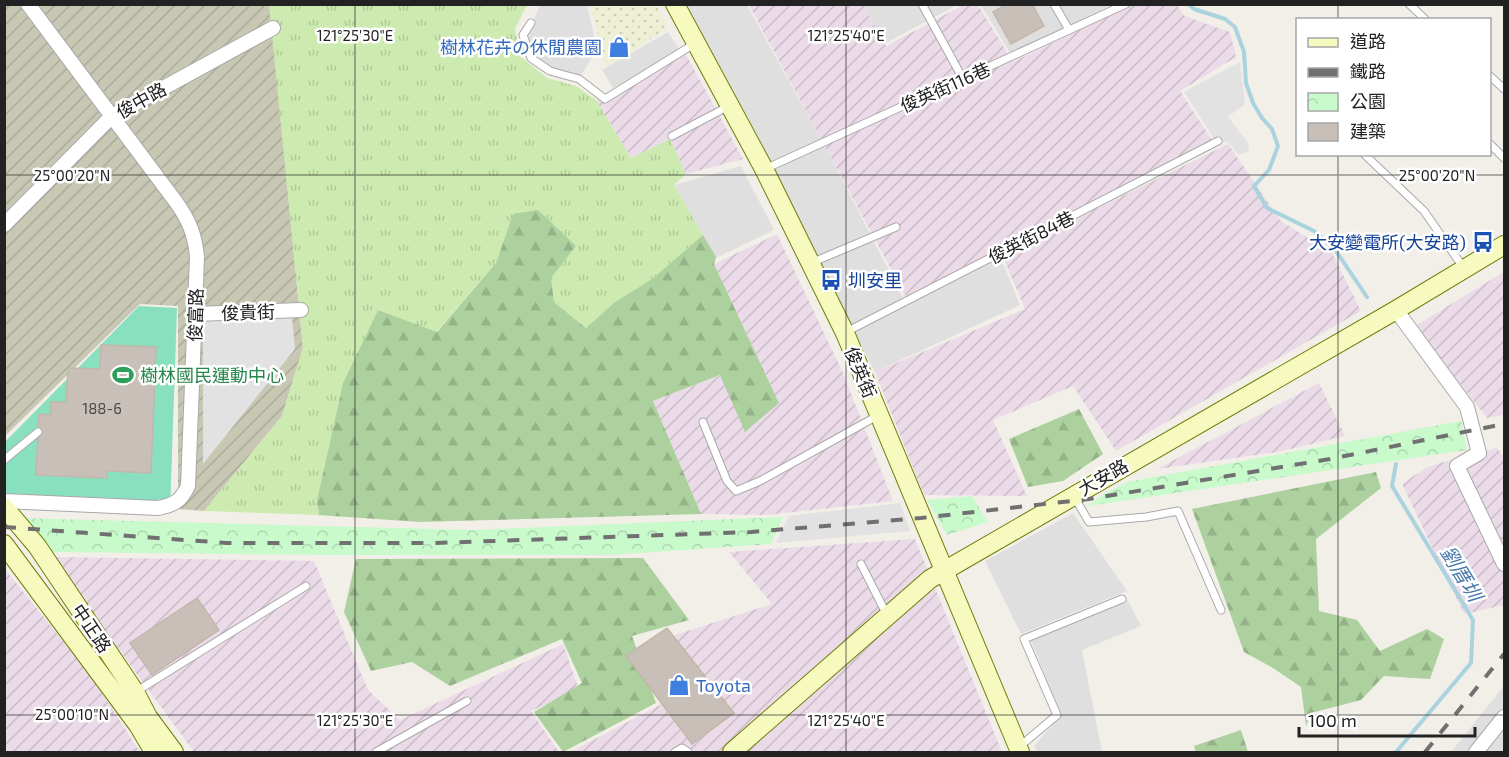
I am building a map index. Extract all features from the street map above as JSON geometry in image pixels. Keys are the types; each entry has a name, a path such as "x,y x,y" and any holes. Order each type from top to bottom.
{"street":[{"name":"俊富路","path":"4,501 158,508 173,506 183,498 188,486 197,257 195,235 187,217 28,4"},
{"name":"俊英街","path":"675,4 764,169 845,333 1019,750"},
{"name":"俊中路","path":"4,225 112,116 273,28"},
{"name":"大安路","path":"732,753 930,579 1396,310 1504,245"},
{"name":"俊貴街","path":"195,314 301,310"},
{"path":"1396,310 1467,407 1479,453 1457,466 1504,564"},
{"name":"中正路","path":"4,507 37,546 135,692 154,753"},
{"name":"中正路","path":"4,544 143,721 174,753"},
{"path":"1476,753 1504,717"},
{"path":"143,721 161,753"},
{"path":"143,721 168,753"}],"lane":[{"path":"922,4 963,79"},
{"path":"1054,4 1069,30"},
{"name":"俊英街116巷","path":"764,169 1126,4"},
{"path":"1408,4 1424,18"},
{"path":"531,23 523,35 531,57 550,71 579,79 605,99 696,43"},
{"path":"1491,77 1504,89"},
{"path":"672,136 730,105"},
{"name":"俊英街84巷","path":"845,333 1218,141"},
{"path":"1491,145 1504,158"},
{"path":"1366,156 1424,211 1465,269"},
{"path":"811,263 896,227"},
{"path":"703,422 727,481 736,491 760,481 879,415"},
{"path":"4,460 38,432"},
{"path":"1073,495 1089,522 1146,518 1178,511 1221,609"},
{"path":"861,564 887,615"},
{"path":"135,692 306,586"},
{"path":"1019,750 1057,715 1024,639 1122,599"},
{"path":"376,753 467,701"},
{"path":"675,753 682,748 688,753"}],"shaded area":[{"path":"5,5 270,5 303,348 282,416 204,511 178,509 178,306 140,304 5,436"},
{"path":"540,5 587,5 597,50 580,77 549,68 540,59 527,35"},
{"name":"樹林花卉の休閒農園","path":"590,5 656,5 668,28 606,67"},
{"path":"687,5 747,5 827,150 906,304 1000,256 1020,305 875,372"},
{"path":"749,5 863,5 886,46 963,5 978,5 1013,62 1123,9 1121,5 1177,5 1184,16 1230,32 1236,57 1180,91 1212,140 906,297"},
{"path":"863,5 957,5 884,44"},
{"path":"981,5 1111,5 1010,53"},
{"path":"668,32 680,50 613,88 602,70"},
{"path":"685,53 743,159 686,174 670,139 631,158 596,100"},
{"path":"1240,62 1245,104 1228,117 1248,143 1249,151 1239,155 1227,141 1218,145 1184,92"},
{"path":"1228,144 1281,221 1332,253 1361,311 1116,451 1073,386 993,420 1027,496 924,495 875,372 1025,309 1002,255"},
{"path":"741,166 774,230 716,258 674,185"},
{"path":"777,234 843,373 893,501 767,515 701,514 653,401 721,375 779,403 714,264"},
{"path":"1504,272 1504,415 1487,418 1415,326"},
{"path":"203,317 292,317 295,349 203,464"},
{"path":"1319,383 1345,436 1278,452 1157,469"},
{"path":"1497,448 1504,458 1504,605 1464,614 1402,484 1436,464"},
{"path":"900,503 910,531 776,543 789,516"},
{"path":"1073,513 1127,591 1021,634 985,561"},
{"path":"915,539 1002,752 570,752 662,704 631,649 772,604 729,552"},
{"path":"51,557 314,561 368,690 400,720 563,644 579,690 531,711 559,752 194,752"},
{"path":"4,568 88,672 140,752 5,752"},
{"path":"1125,595 1141,626 1082,650 1102,752 1037,752 1034,746 1061,715 1028,633"},
{"path":"1504,686 1504,752 1451,752"}],"green space":[{"path":"269,5 527,5 515,29 521,57 547,78 576,86 596,100 631,158 670,139 686,174 674,185 703,235 652,279 615,302 586,328 554,302 551,278 576,246 513,214 496,263 436,332 378,310 343,383 317,500 319,515 204,511 282,416 303,348"},
{"path":"538,210 576,246 551,278 554,302 586,328 615,302 652,279 703,235 716,257 714,264 779,403 745,432 720,375 653,401 701,514 420,522 319,515 317,500 343,383 378,310 437,332 496,263 513,214"},
{"name":"樹林國民運動中心","path":"139,306 177,308 170,512 10,504 5,497 4,443"},
{"path":"1079,409 1103,454 1063,481 1028,487 1009,439"},
{"path":"1461,421 1467,450 1088,506 1102,495 1127,482"},
{"path":"1376,472 1381,488 1316,539 1319,611 1357,620 1380,651 1427,629 1444,639 1430,679 1384,676 1361,700 1311,713 1306,726 1301,687 1244,652 1192,509"},
{"path":"972,496 988,522 947,535 927,500"},
{"path":"783,517 771,544 610,555 52,552 18,518 474,530"},
{"path":"643,558 689,620 632,636 656,703 563,752 534,712 582,683 562,639 450,686 412,662 371,671 344,612 356,559"},
{"path":"1241,730 1248,752 1196,752 1194,746"}],"building":[{"path":"1007,4 1032,4 1044,26 1011,44 993,12"},
{"name":"樹林國民運動中心","path":"101,345 156,347 151,473 107,471 107,478 36,475 39,414 51,415 51,402 66,402 68,368 100,369"},
{"path":"197,598 219,630 152,675 130,643"},
{"name":"Toyota","path":"667,628 734,713 692,744 626,656"}],"waterway":[{"name":"劉厝圳","path":"1188,4 1194,9 1225,19 1235,27 1244,52 1246,83 1253,103 1272,129 1278,146 1269,170 1254,186 1267,208 1314,231 1334,248 1367,297"},
{"name":"劉厝圳","path":"1396,464 1392,486 1473,620 1471,663 1396,752"}],"railway":[{"path":"4,527 227,543 435,543 751,532 921,518 1089,499 1330,459 1504,424"},
{"path":"1425,752 1504,654"}],"place":[{"name":"樹林花卉の休閒農園","path":"619,47"},
{"name":"大安變電所(大安路)","path":"1483,242"},
{"name":"圳安里","path":"831,280"},
{"name":"樹林國民運動中心","path":"123,375"},
{"name":"Toyota","path":"679,685"}]}
